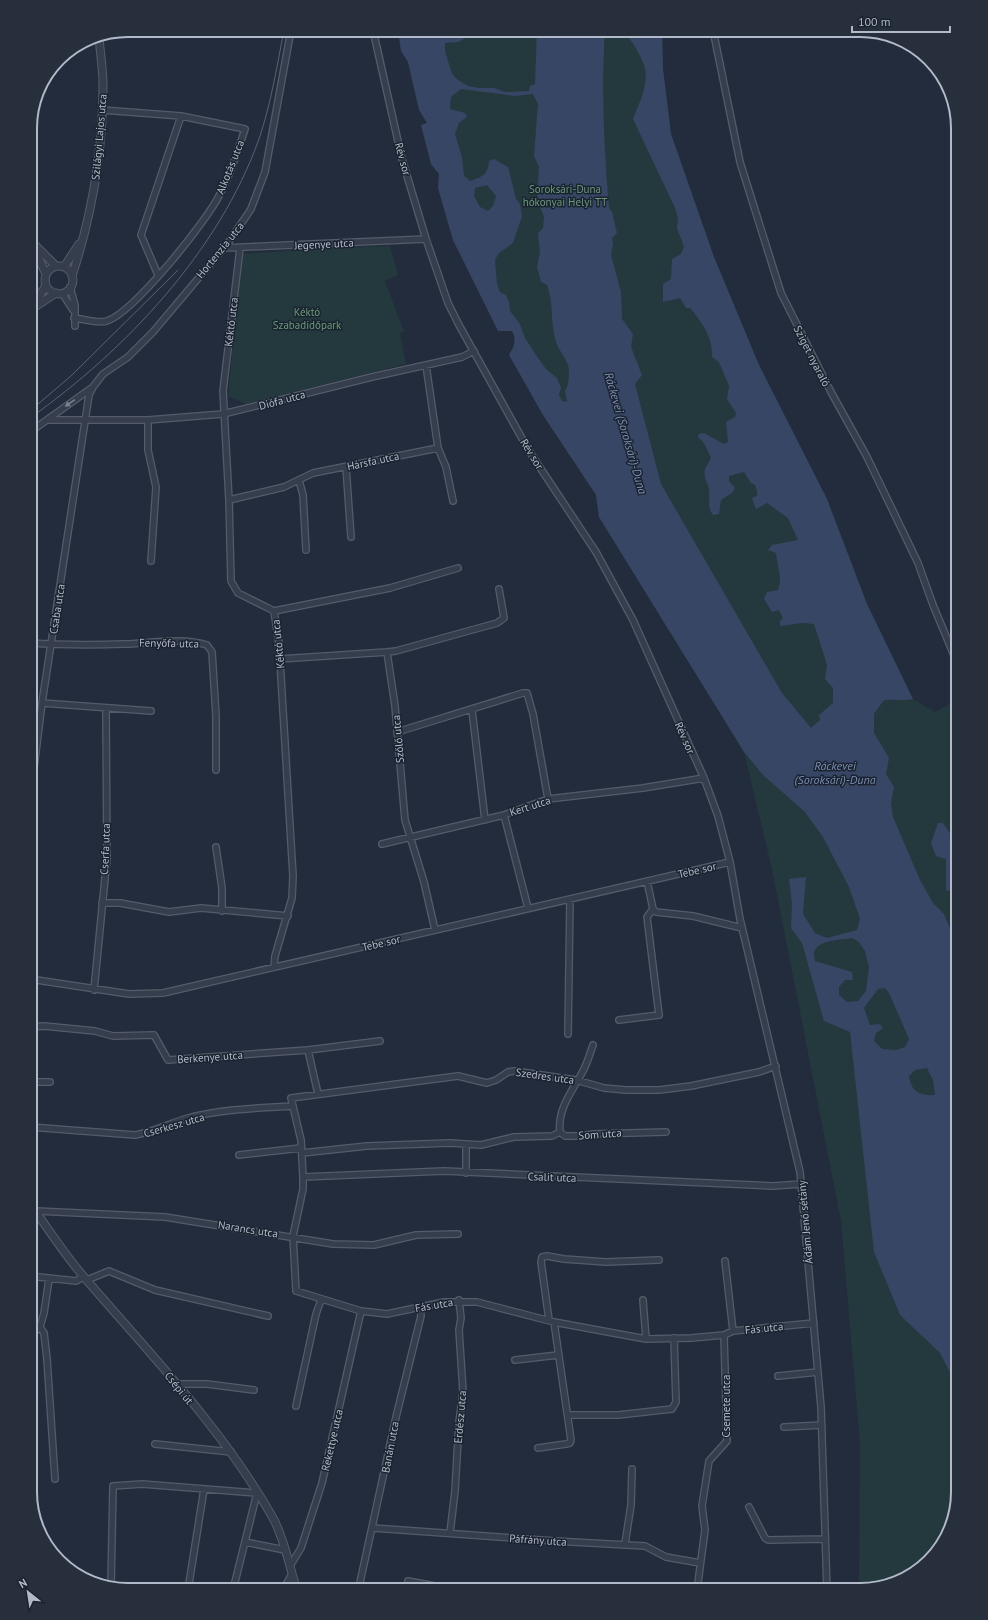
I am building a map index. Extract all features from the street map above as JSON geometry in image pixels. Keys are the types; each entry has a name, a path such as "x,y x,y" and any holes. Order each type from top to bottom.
{"street":[{"name":"Hortenzia utca","path":"93,387 103,374 128,357 149,336 223,248 251,209 265,172 289,37"},
{"name":"Rév sor","path":"375,37 402,159 426,239 448,303 529,451 596,552 633,620 704,778 718,816 730,862"},
{"name":"Sziget nyaraló","path":"714,37 740,162 781,294 831,392 867,457 918,563 933,605 951,647"},
{"name":"Szilágyi Lajos utca","path":"72,276 88,221 95,186 103,83 99,42"},
{"name":"Alkotás utca","path":"74,315 100,321 112,319 148,287 200,226 220,195 235,160 245,129 181,116 102,110"},
{"path":"158,275 141,234 181,116"},
{"name":"Szilágyi Lajos utca","path":"64,268 83,237"},
{"name":"Jegenye utca","path":"223,248 426,239"},
{"path":"37,247 56,266 64,268 72,276 70,287 75,305 75,326"},
{"name":"Kéktó utca","path":"240,248 223,391 223,414 229,500 231,581 233,588 244,597 274,611 280,659 293,858 292,898 288,916 275,956 274,967"},
{"path":"37,254 46,274 46,285 37,300"},
{"path":"46,274 56,266"},
{"path":"46,285 48,289 59,293 74,315"},
{"path":"37,306 70,287"},
{"name":"Diófa utca","path":"47,420 148,420 223,414 372,376 462,357 474,351"},
{"path":"426,365 438,448 446,467 453,501"},
{"path":"37,427 93,387"},
{"name":"Csaba utca","path":"37,743 86,419 93,387"},
{"path":"148,420 148,450 156,487 151,561"},
{"name":"Hársfa utca","path":"229,500 284,487 313,473 438,448"},
{"path":"346,467 351,537"},
{"path":"299,480 304,495 306,550"},
{"path":"274,611 390,588 458,568"},
{"path":"280,659 404,650 497,623 504,618 499,589"},
{"name":"Fenyőfa utca","path":"51,644 127,644 146,641 189,642 208,645 212,652 216,716 216,770"},
{"path":"37,643 51,644"},
{"name":"Szőlő utca","path":"387,652 397,732 402,800 409,837 421,869 435,930"},
{"path":"397,732 527,693 533,714 548,799"},
{"path":"42,703 151,711"},
{"name":"Cserfa utca","path":"94,990 107,839 106,708"},
{"path":"472,710 485,820"},
{"name":"Kert utca","path":"382,844 504,815 548,799 643,788 704,778"},
{"path":"504,815 528,908"},
{"path":"216,847 222,888 222,911"},
{"name":"Tebe sor","path":"37,980 94,990 129,994 163,993 730,862"},
{"name":"Ádám Jenő sétány","path":"730,862 742,928 800,1172 822,1425 827,1583"},
{"path":"647,881 653,909 656,912 686,915 742,928"},
{"path":"568,1034 570,900"},
{"path":"102,903 120,903 169,912 201,908 288,916"},
{"path":"619,1020 659,1015 647,917 653,909"},
{"name":"Berkenye utca","path":"37,1026 81,1030 113,1036 154,1035 168,1060 308,1050 380,1041"},
{"path":"560,1132 559,1117 576,1080 584,1069 593,1045"},
{"path":"308,1050 318,1094"},
{"name":"Szedres utca","path":"291,1098 369,1089 458,1076 487,1083 496,1080 508,1072 514,1071 576,1080 612,1089 659,1090 691,1086 759,1072 776,1066"},
{"path":"37,1082 50,1082"},
{"name":"Fás utca","path":"291,1098 302,1151 303,1177 303,1189 292,1236 296,1292 361,1311 387,1314 444,1302 459,1300 477,1302 551,1321 646,1339 724,1335 733,1331 814,1323"},
{"name":"Cserkesz utca","path":"37,1128 135,1135 148,1133 190,1118 231,1111 293,1106"},
{"name":"Som utca","path":"239,1155 367,1146 450,1143 481,1145 514,1137 552,1136 560,1132 565,1136 579,1136 594,1134 666,1132"},
{"path":"466,1144 466,1173"},
{"name":"Csalit utca","path":"303,1177 444,1171 773,1186 801,1184"},
{"name":"Narancs utca","path":"37,1211 165,1217 292,1236 333,1244 374,1245 416,1235 458,1234"},
{"name":"Csépi út","path":"37,1212 85,1278 176,1384 231,1452 273,1520 285,1550 295,1583"},
{"path":"538,1448 566,1444 571,1440 558,1355 541,1262 542,1257 547,1256 564,1259 606,1262 659,1260"},
{"path":"725,1261 733,1331"},
{"path":"37,1277 76,1281 109,1271 155,1290 268,1316"},
{"path":"37,1330 40,1327 44,1313 50,1279"},
{"path":"296,1406 316,1314 321,1300"},
{"name":"Erdész utca","path":"450,1533 455,1491 459,1422 463,1392 459,1330 461,1318 459,1300"},
{"path":"643,1300 646,1339"},
{"name":"Banán utca","path":"360,1583 396,1417 421,1316 420,1307"},
{"name":"Rekettye utca","path":"290,1566 301,1548 322,1483 361,1311"},
{"path":"40,1327 44,1333 47,1359 55,1479"},
{"name":"Csemete utca","path":"698,1583 705,1530 702,1506 709,1461 727,1441 724,1335"},
{"path":"568,1415 618,1415 672,1409 676,1402 674,1338"},
{"path":"515,1360 558,1355"},
{"path":"778,1376 818,1372"},
{"path":"176,1384 213,1385 254,1390"},
{"path":"784,1426 822,1425"},
{"path":"155,1444 231,1452"},
{"path":"625,1544 631,1505 632,1469"},
{"path":"111,1581 113,1486 142,1484 257,1493 236,1583"},
{"path":"189,1583 204,1489"},
{"path":"749,1507 765,1538 768,1540 825,1540"},
{"name":"Páfrány utca","path":"373,1528 645,1546 666,1557 700,1563"},
{"path":"245,1542 285,1550"},
{"path":"287,1583 292,1574"},
{"path":"408,1580 420,1583"}],"green space":[{"name":"Soroksári-Duna hókonyai Helyi TT","path":"399,37 662,37 663,69 671,134 714,257 759,365 827,499 867,604 913,699 935,712 951,704 951,1492 948,1515 944,1527 936,1542 920,1560 910,1568 900,1574 883,1580 859,1583 860,1443 841,1221 772,869 744,752 599,517 596,495 543,415 509,355 514,343 512,331 498,331 453,240 438,188 439,174 431,164 421,125 427,123 419,110 408,62 401,51"},
{"name":"Kéktó Szabadidőpark","path":"390,246 398,275 385,281 404,332 400,333 406,364 246,404 228,396 242,254"}],"water":[{"name":"Ráckevei (Soroksári)-Duna","path":"399,37 466,37 459,42 445,43 445,51 452,74 458,80 468,86 479,88 494,88 505,92 529,91 530,86 535,84 537,37 605,37 603,97 606,163 609,208 612,212 617,233 612,238 613,244 611,255 621,292 622,319 633,334 631,347 642,375 635,384 661,484 782,693 811,728 820,720 819,715 833,703 833,688 825,679 827,665 814,624 802,623 780,626 780,621 783,618 779,610 772,612 764,599 767,592 778,590 780,581 776,553 768,550 772,545 798,540 788,518 767,503 756,509 752,498 757,496 757,491 755,485 751,483 744,472 729,476 729,481 735,488 732,493 721,500 719,514 713,515 711,512 709,506 709,488 705,479 705,468 711,458 704,443 698,437 699,434 704,433 724,444 728,442 726,422 735,417 736,413 727,399 729,386 719,362 712,357 709,337 699,319 690,308 686,308 680,298 663,302 663,284 671,279 672,259 681,254 684,247 677,228 678,218 675,208 633,119 643,93 646,79 644,65 629,37 662,37 663,69 671,134 714,257 759,365 827,499 867,604 913,699 884,700 874,714 874,733 889,758 886,774 894,787 891,803 893,817 920,880 933,903 944,914 951,930 951,1374 940,1353 900,1315 874,1252 850,1032 824,1021 802,943 791,928 792,903 789,879 806,877 803,914 815,933 827,938 857,930 860,919 849,887 823,837 805,812 763,775 744,752 599,517 596,495 543,415 509,355 514,343 512,331 498,331 453,240 438,188 439,174 431,164 421,125 427,123 419,110 408,62 401,51","holes":["461,89 515,96 533,94 538,104 534,156 539,167 537,198 544,217 543,228 538,233 540,252 537,267 541,282 547,285 554,335 569,370 565,391 567,402 562,401 559,395 561,388 557,378 546,369 525,338 520,324 510,311 509,302 506,295 500,292 497,284 495,260 499,253 513,243 522,216 520,204 516,199 508,167 494,159 489,161 486,172 481,177 470,181 464,176 462,157 455,134 459,123 467,117 465,113 450,109 451,97","487,185 496,196 493,206 488,211 480,207 474,196 475,188","852,938 859,942 865,951 869,967 866,991 858,1001 847,1002 839,995 839,987 845,980 853,980 852,972 815,961 814,954 816,949 826,942","885,988 889,993 909,1039 905,1047 896,1050 882,1049 874,1041 876,1033 883,1028 880,1024 870,1025 864,1008 878,989","927,1068 933,1080 935,1095 921,1094 914,1089 909,1076 915,1070"]},
{"path":"938,823 943,823 951,835 951,890 946,891 946,859 936,856 931,843"}],"tram line":[{"path":"37,413 66,391 101,361 134,329 166,295 194,259 220,220 242,180 259,139 270,99 283,37"},
{"path":"37,405 72,375 178,270"}]}
